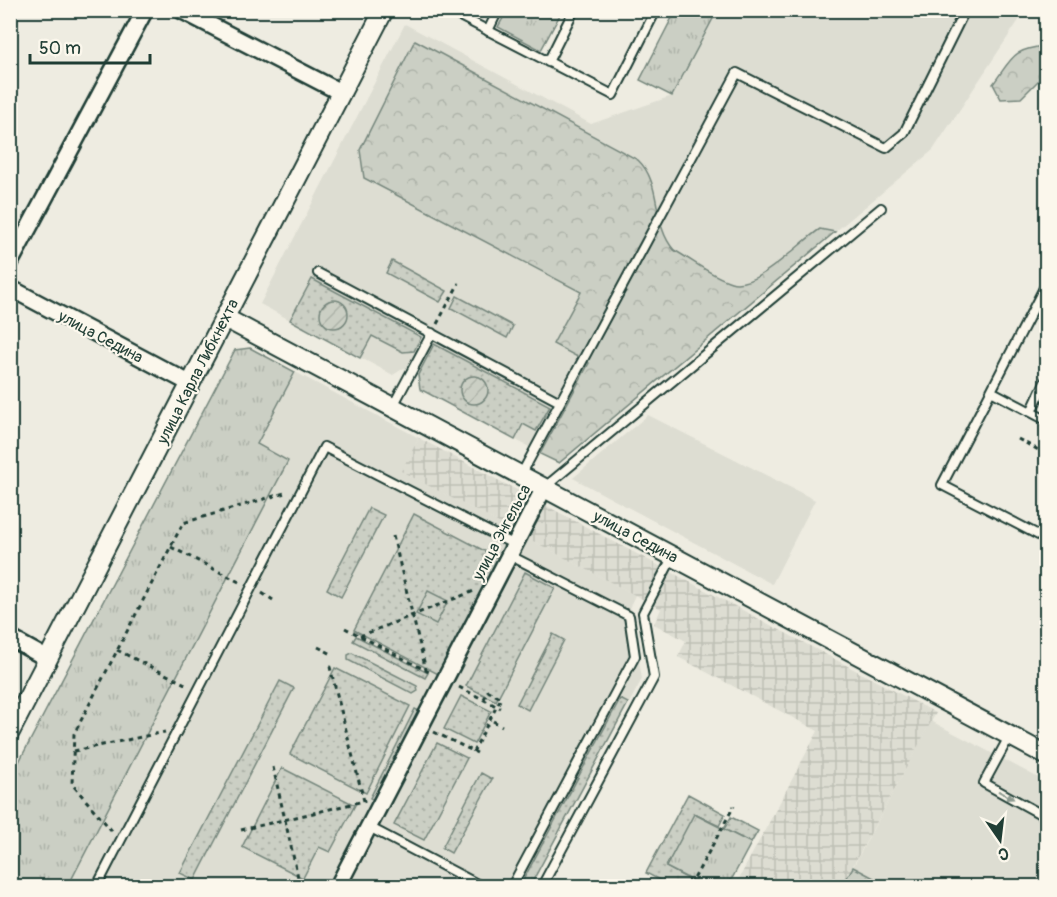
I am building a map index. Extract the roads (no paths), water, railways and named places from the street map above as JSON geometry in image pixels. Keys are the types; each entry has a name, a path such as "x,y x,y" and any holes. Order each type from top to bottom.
{"street":[{"path":"10,263 145,10"},
{"path":"182,10 342,93"},
{"name":"улица Карла Либкнехта","path":"10,732 384,10"},
{"name":"улица Седина","path":"10,288 190,384"},
{"name":"улица Седина","path":"225,318 1047,755"},
{"name":"улица Энгельса","path":"338,886 544,488"},
{"path":"10,638 48,659"}],"lane":[{"path":"448,10 613,95 656,10"},
{"path":"488,31 498,10"},
{"path":"548,62 574,10"},
{"path":"521,475 737,73 886,148 904,133 964,10"},
{"name":"улица Энгельса","path":"544,488 881,208"},
{"path":"318,273 560,402"},
{"path":"1047,284 942,485 1047,539"},
{"path":"392,407 432,333"},
{"path":"1031,412 1047,380"},
{"path":"991,391 1047,420"},
{"path":"97,886 324,447 629,616 636,656 512,886"},
{"path":"543,886 654,677 643,613 673,556"},
{"path":"1009,735 984,783 1047,816"},
{"path":"369,827 481,886"}]}
